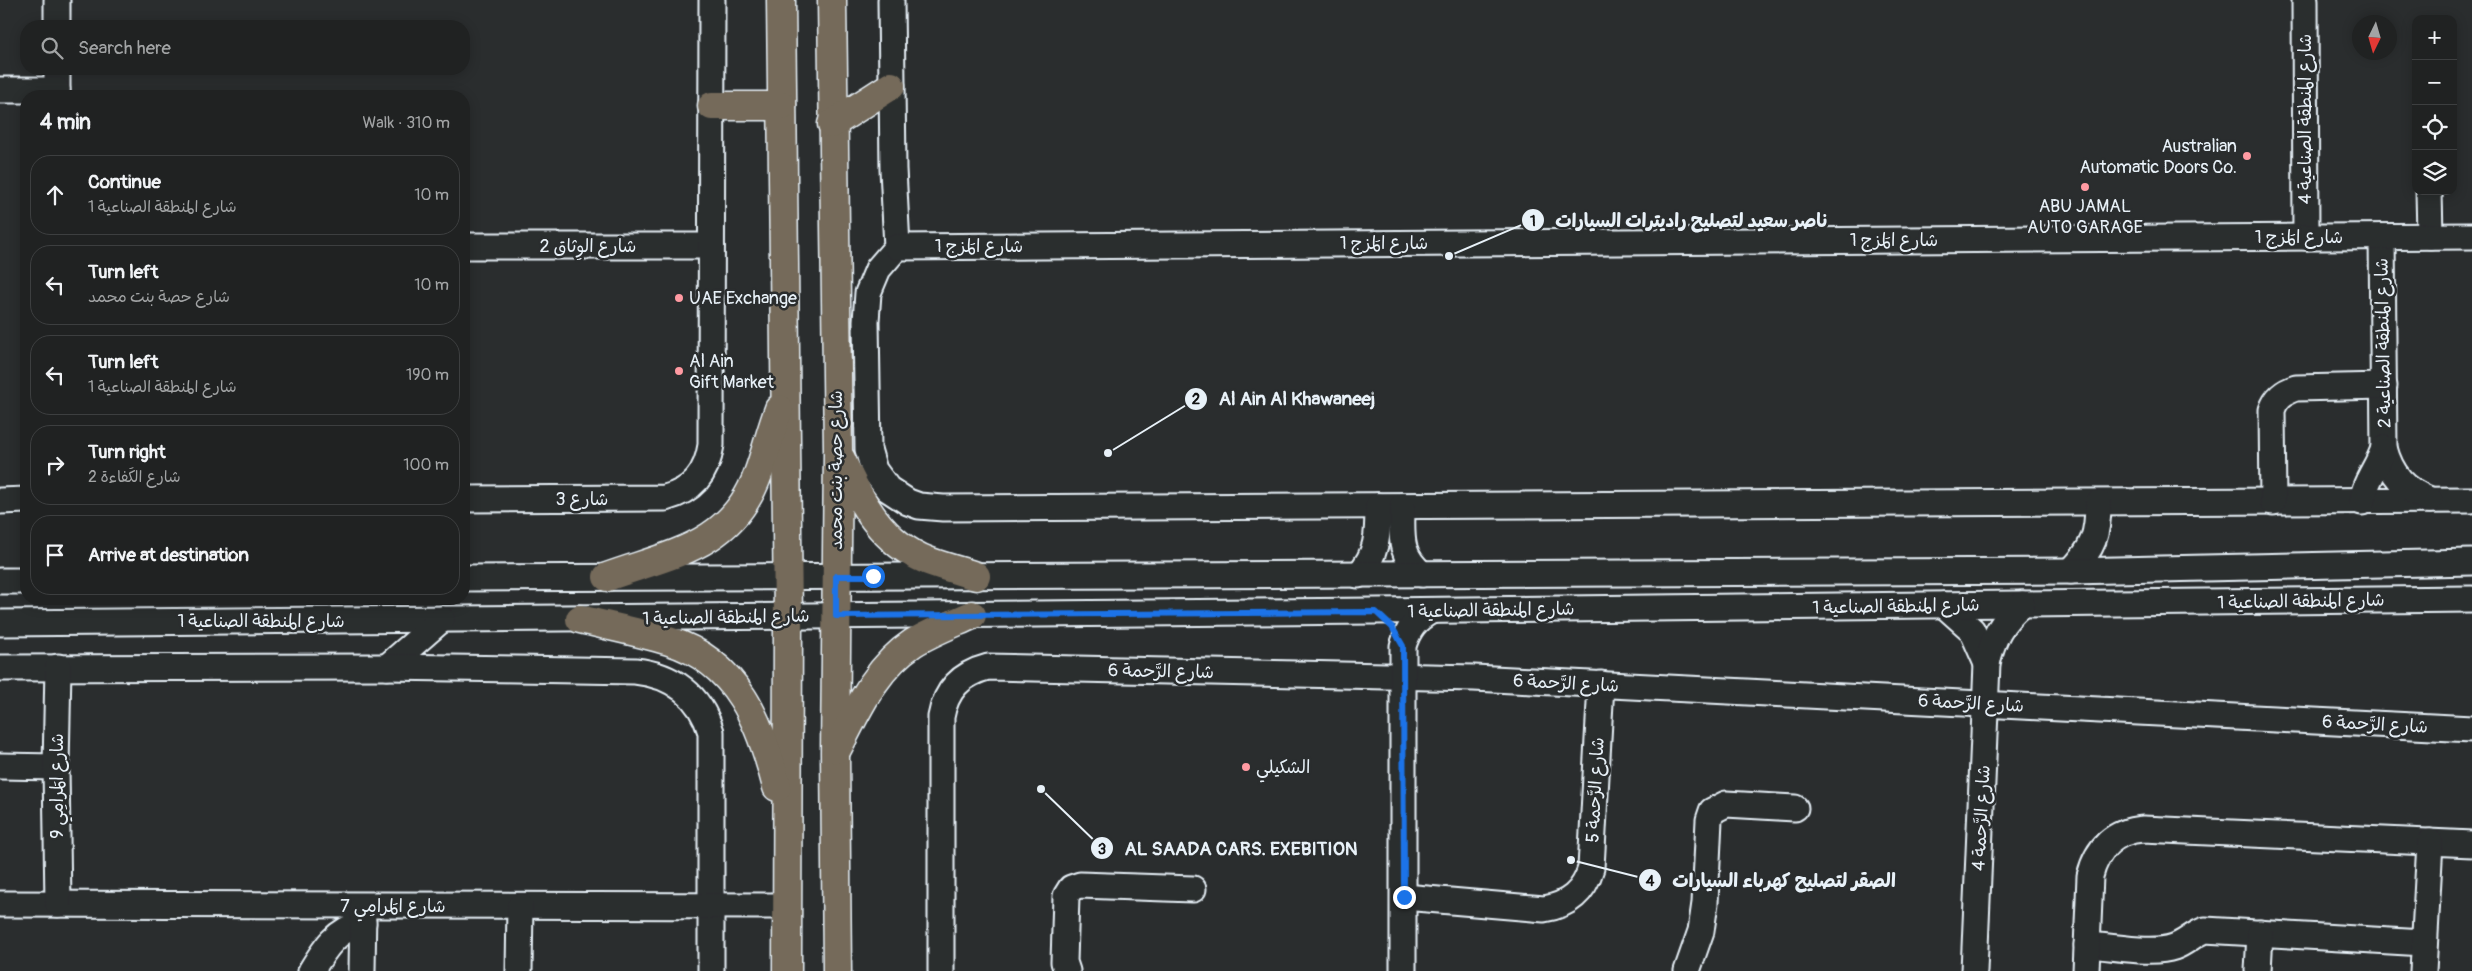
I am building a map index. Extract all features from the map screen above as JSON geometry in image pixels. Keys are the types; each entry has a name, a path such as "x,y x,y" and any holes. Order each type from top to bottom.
{"main road":[{"path":"782,0 788,616 787,971"},
{"name":"شارع حصة بنت محمد","path":"832,0 832,124 838,450 835,753 837,971"},
{"path":"832,124 892,86"},
{"path":"712,106 782,106"},
{"path":"607,577 680,554 714,535 728,522 740,508 754,483 785,393"},
{"path":"838,450 864,507 887,534 912,553 928,561 976,576"},
{"path":"835,753 872,684 896,656 928,635 972,615"},
{"path":"580,619 670,641 700,656 727,677 738,690 755,719 768,752 786,822"}],"street":[{"path":"57,0 57,20"},
{"path":"711,246 712,0"},
{"path":"891,0 896,247 878,269 872,281 868,299 868,449 870,460 880,480 888,489 908,502 920,506 942,508 2472,500"},
{"name":"شارع المنطقة الصناعية 4","path":"2304,0 2306,237"},
{"path":"0,90 57,85"},
{"path":"2429,195 2430,236"},
{"name":"شارع المَزج 1","path":"896,247 2472,236"},
{"name":"شارع المنطقة الصناعية 2","path":"2382,237 2384,448 2387,460 2400,481 2408,489 2430,500"},
{"name":"شارع الوِثاق 2","path":"470,246 711,246"},
{"name":"شارع 3","path":"470,499 657,499 682,493 696,482 707,465 711,445 711,246"},
{"path":"2273,502 2272,410 2277,399 2288,390 2296,388 2384,386"},
{"name":"شارع المنطقة الصناعية 2","path":"2362,502 2365,488 2378,466 2384,448"},
{"path":"0,501 20,500"},
{"path":"2098,503 2098,530 2108,552 2124,569"},
{"path":"1358,575 1374,551 1377,541 1378,506"},
{"path":"1402,506 1404,550 1408,560 1422,574"},
{"path":"2071,570 2087,552 2098,530"},
{"name":"شارع المنطقة الصناعية 1","path":"470,578 2071,570 2472,562"},
{"path":"1602,609 1604,596 1611,586 1641,573"},
{"path":"0,581 20,581"},
{"name":"شارع المنطقة الصناعية 1","path":"0,623 1376,612 2472,599"},
{"name":"شارع الرَّحمة 4","path":"1974,971 1988,664 1995,637 2002,624 2022,604"},
{"name":"شارع الرَّحمة 4","path":"1944,605 1972,630 1988,664"},
{"path":"1403,971 1403,646 1410,629 1416,621 1431,611"},
{"path":"1376,612 1392,627 1403,646"},
{"path":"387,666 442,619"},
{"path":"0,668 387,666 635,671 658,674 679,685 696,701 708,721 711,732 711,971"},
{"name":"شارع المَرامِي 9","path":"58,667 56,767 58,904"},
{"name":"شارع الرَّحمة 6","path":"941,971 941,717 948,694 964,676 988,667 1404,677 1601,684 2472,729"},
{"name":"شارع الرَّحمة 5","path":"1404,897 1544,909 1564,904 1579,892 1591,868 1601,684"},
{"path":"0,766 56,767"},
{"path":"1687,971 1700,931 1705,903 1709,820 1712,811 1726,804 1795,808"},
{"path":"2086,971 2090,876 2093,864 2106,844 2123,832 2143,829 2472,844"},
{"path":"2423,971 2430,842"},
{"path":"1067,971 1064,962 1066,896 1071,888 1080,885 1193,889"},
{"name":"شارع المَرامِي 7","path":"0,904 58,904 363,915 520,906 786,906"},
{"path":"519,971 520,906"},
{"path":"311,971 324,949 337,935 363,915"},
{"path":"362,971 363,915"},
{"path":"2087,945 2164,950 2179,945 2190,936 2205,930 2424,943"},
{"path":"2258,971 2260,933"}],"place":[{"name":"Australian Automatic Doors Co.","path":"2247,156"},
{"name":"ABU JAMAL AUTO GARAGE","path":"2085,187"},
{"name":"ناصر سعيد لتصليح راديترات السيارات","path":"1449,256"},
{"name":"UAE Exchange","path":"679,298"},
{"name":"Al Ain Gift Market","path":"679,371"},
{"name":"Al Ain Al Khawaneej","path":"1108,453"},
{"name":"الشكيلي","path":"1246,767"},
{"name":"AL SAADA CARS. EXEBITION","path":"1041,789"},
{"name":"الصقر لتصليح كهرباء السيارات","path":"1571,860"}],"route":[{"path":"873,576 836,576 836,616 1376,612 1392,627 1403,646 1404,897"}]}
